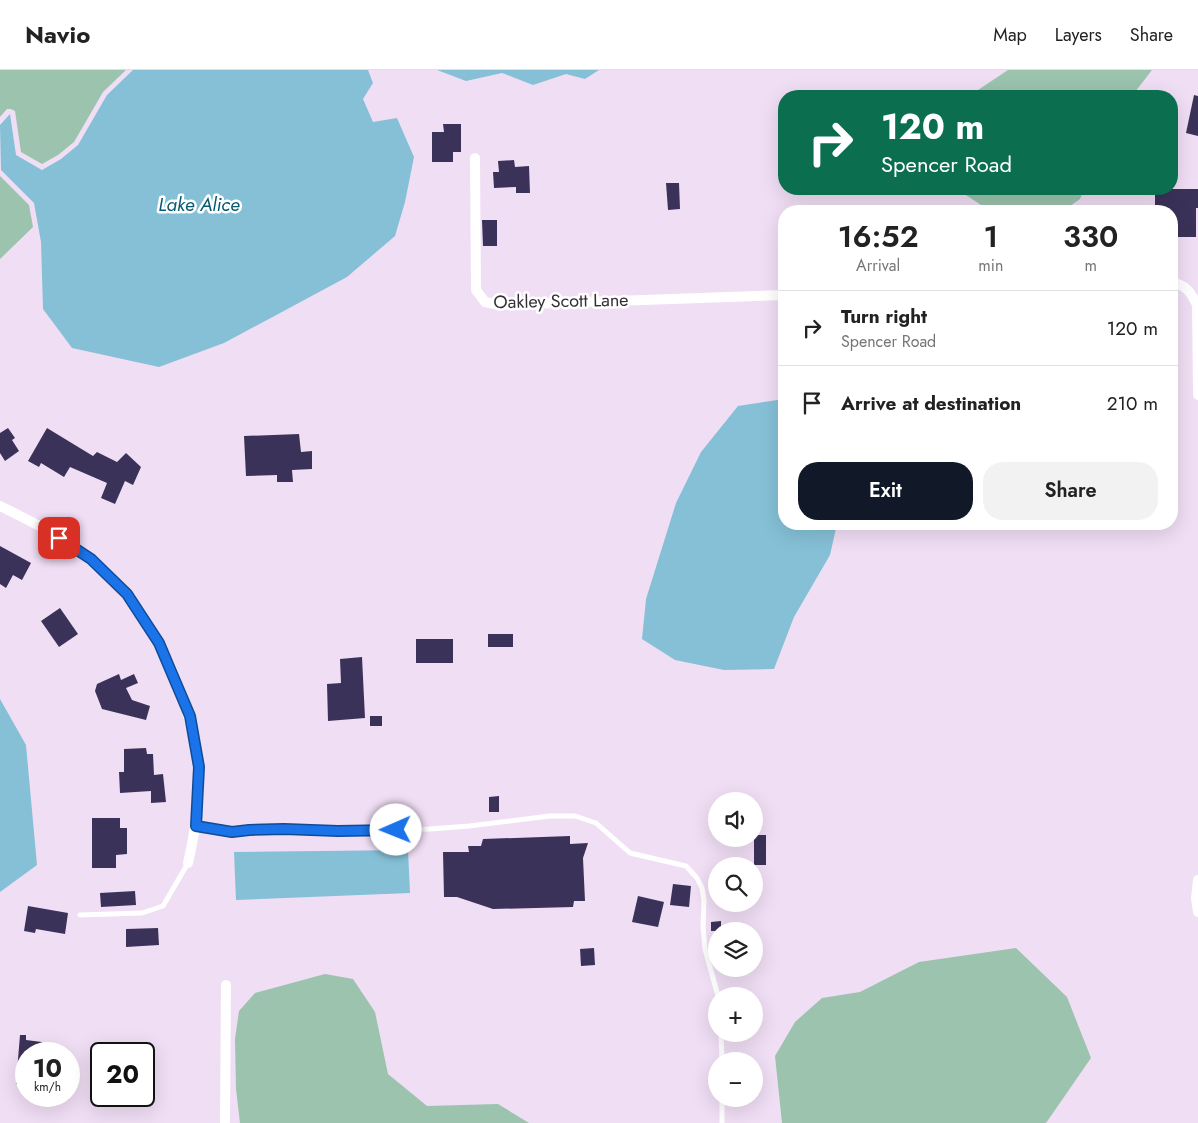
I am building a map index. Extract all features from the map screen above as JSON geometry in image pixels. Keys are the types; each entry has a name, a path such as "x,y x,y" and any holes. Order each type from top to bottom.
{"street":[{"name":"Oakley Scott Lane","path":"475,158 476,290 485,302 499,305 778,295"},
{"path":"1178,284 1191,292 1197,305 1198,395"},
{"path":"0,506 43,528 91,559 127,594 159,643 190,716 199,767 196,826 188,863"},
{"path":"1198,880 1196,898 1198,912"},
{"path":"225,1123 226,985"}],"lane":[{"path":"196,826 232,832 284,829 338,831 430,829 469,826 525,818 575,816 596,823 630,853 686,866 697,878 702,888 704,900 703,926 705,949 708,967 715,987"},
{"path":"80,915 142,913 163,906 188,863"},
{"path":"722,1107 722,1123"}],"green space":[{"path":"0,70 126,70 103,92 74,142 58,155 42,164 21,152 15,111 7,109 0,117"},
{"path":"1008,70 1152,70 1137,90 978,90"},
{"path":"0,176 29,205 33,227 0,259"},
{"path":"966,195 1082,195 1080,199 1072,205 981,205"},
{"path":"1016,948 1067,997 1091,1058 1046,1123 782,1123 775,1056 795,1022 822,998 860,992 919,962"},
{"path":"325,974 353,979 375,1012 388,1074 427,1106 498,1104 529,1123 240,1123 236,1089 235,1039 239,1011 255,993"}],"water":[{"name":"Lake Alice","path":"133,70 368,70 373,83 363,99 373,122 397,118 414,157 405,202 395,236 347,277 224,343 159,367 72,348 43,309 41,242 34,203 1,170 0,125 10,114 16,155 42,170 61,159 78,145 107,95"},
{"path":"437,70 599,70 585,79 566,74 533,85 502,73 466,81"},
{"path":"778,400 778,530 836,530 830,555 794,617 774,669 724,670 675,660 642,639 646,599 676,503 701,452 738,406"},
{"path":"0,699 26,745 37,865 0,892"},
{"path":"408,850 410,893 236,900 234,852"}],"building":[{"path":"1194,95 1198,96 1198,136 1186,133"},
{"path":"443,124 461,124 461,152 453,152 453,162 432,162 432,132 444,132"},
{"path":"514,160 515,167 529,166 530,193 516,193 516,187 494,188 493,172 499,172 498,161"},
{"path":"666,183 679,183 680,209 668,210"},
{"path":"1178,189 1198,189 1196,237 1178,237 1178,205 1155,205 1155,195 1178,195"},
{"path":"482,220 497,220 497,246 483,246"},
{"path":"8,428 15,438 12,440 19,451 5,461 0,453 0,433"},
{"path":"47,428 93,456 97,452 117,462 126,453 141,467 133,485 125,481 115,504 101,498 107,483 70,467 64,477 41,463 39,467 28,461"},
{"path":"299,434 301,452 312,451 312,469 292,470 293,482 277,482 277,475 246,476 244,436"},
{"path":"0,546 31,563 22,580 13,575 6,588 0,584"},
{"path":"60,608 78,634 59,647 41,621"},
{"path":"488,634 513,634 513,647 488,647"},
{"path":"416,639 453,639 453,663 416,663"},
{"path":"362,657 365,718 328,721 327,684 341,683 340,659"},
{"path":"119,674 121,680 134,674 138,683 126,688 132,700 150,706 146,720 102,709 95,691 97,684"},
{"path":"370,716 382,716 382,726 370,726"},
{"path":"146,748 147,754 153,754 154,775 163,774 166,802 151,803 151,791 120,793 119,772 124,772 124,749"},
{"path":"499,796 499,812 489,812 489,797"},
{"path":"92,818 120,818 120,828 127,828 127,854 116,855 116,868 92,868"},
{"path":"763,835 766,835 766,865 763,865 763,857 754,857 754,847 763,847"},
{"path":"570,836 570,844 588,843 583,858 585,901 574,901 573,907 493,909 457,897 444,897 443,852 469,852 468,846 481,846 483,839"},
{"path":"673,884 691,886 689,907 670,905"},
{"path":"135,891 136,905 101,907 100,893"},
{"path":"638,896 664,902 658,927 632,922"},
{"path":"28,906 68,913 65,934 36,929 35,933 24,931"},
{"path":"158,928 159,945 126,947 126,929"},
{"path":"594,948 595,965 581,966 580,949"},
{"path":"20,1035 26,1035 26,1040 42,1042 19,1042"}],"route":[{"path":"59,538 91,559 127,594 159,643 190,716 199,767 196,826 232,832 284,829 338,831 396,830"}]}
